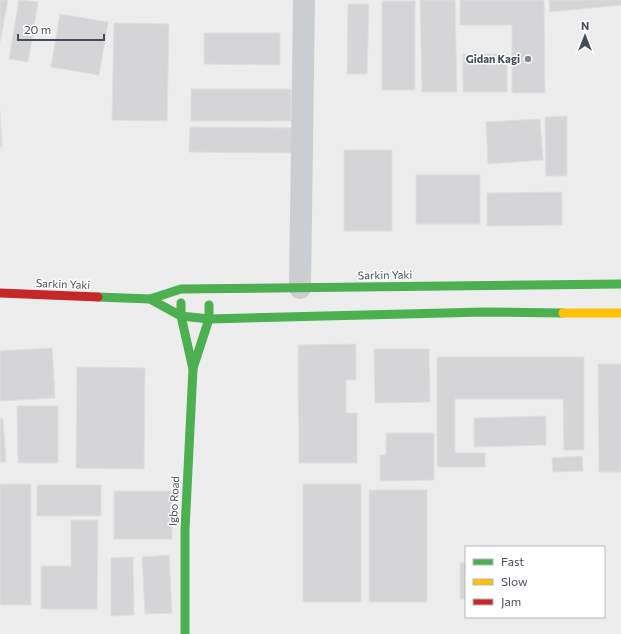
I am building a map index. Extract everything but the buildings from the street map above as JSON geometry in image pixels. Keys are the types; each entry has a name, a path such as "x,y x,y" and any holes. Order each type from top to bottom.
{"street":[{"path":"300,288 304,0"},
{"name":"Sarkin Yaki","path":"0,293 150,299 181,289 621,284"},
{"name":"Igbo Road","path":"181,289 181,316 192,369 185,530 185,634"},
{"name":"Igbo Road","path":"192,369 209,319 209,289"},
{"name":"Sarkin Yaki","path":"150,299 181,316"},
{"path":"181,316 209,319 485,312 621,313"}],"traffic: fast":[{"path":"98,297 150,299 181,289 621,284"},
{"path":"150,299 181,316 209,319 485,312 563,313"},
{"path":"181,303 181,316 193,369 185,530 185,634"},
{"path":"193,368 209,319 209,305"}],"traffic: slow":[{"path":"563,313 621,313"}],"traffic: jam":[{"path":"0,293 98,297"}],"place":[{"name":"Gidan Kagi","path":"528,59"}]}
